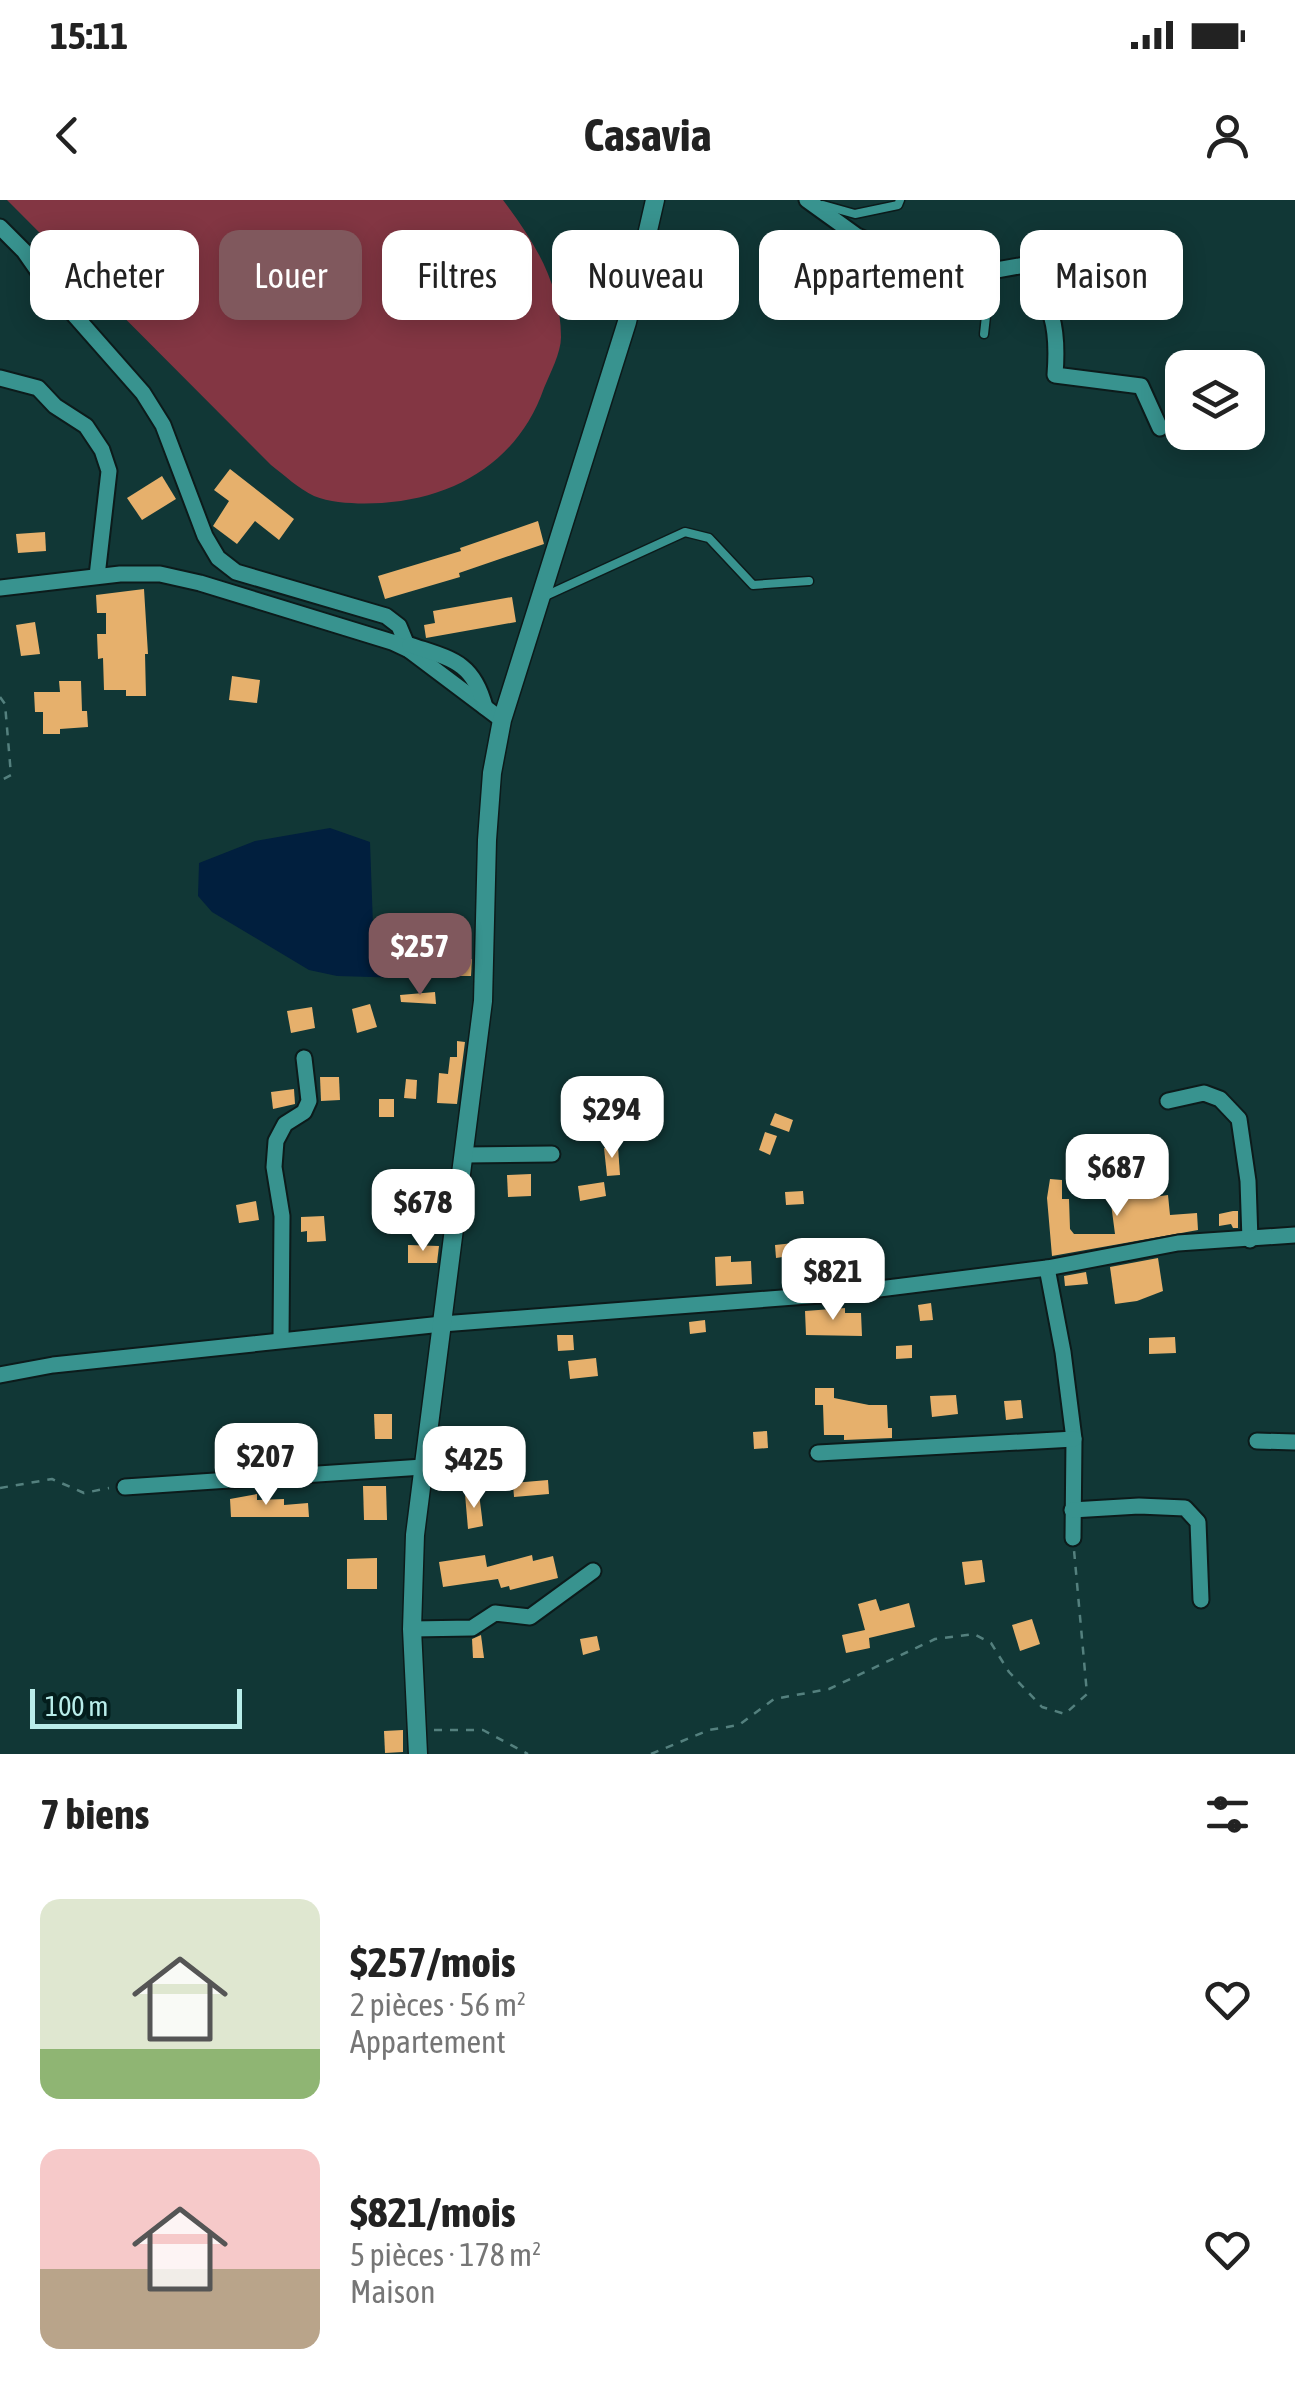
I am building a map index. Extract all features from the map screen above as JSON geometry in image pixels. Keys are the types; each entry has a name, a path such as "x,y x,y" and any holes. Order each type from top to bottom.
{"street":[{"path":"418,1754 412,1629 415,1535 484,1001 492,773 502,720 627,322 655,200"},
{"path":"808,201 849,230"},
{"path":"0,227 143,393 163,425 205,536 218,558 236,572 386,616 399,626 403,645"},
{"path":"1000,269 1025,265 1050,306 1058,343 1055,375 1140,386 1160,428"},
{"path":"0,378 38,388 55,406 86,426 102,450 109,471 97,576"},
{"path":"0,588 97,576 160,574 200,583 403,645 502,720"},
{"path":"280,1340 282,1216 274,1167 276,1141 284,1124 304,1112 309,1101 304,1058"},
{"path":"1168,1101 1204,1094 1220,1099 1239,1119 1248,1180 1250,1240"},
{"path":"464,1155 552,1154"},
{"path":"0,1375 442,1324 847,1293 1047,1268 1178,1244 1295,1235"},
{"path":"1047,1268 1074,1439 1074,1538"},
{"path":"818,1454 1074,1439"},
{"path":"1258,1441 1295,1442"},
{"path":"126,1487 422,1466"},
{"path":"1072,1510 1185,1508 1198,1522 1201,1600"},
{"path":"412,1629 472,1628 495,1613 530,1617 593,1572"}],"lane":[{"path":"808,201 855,214 898,205 900,200"},
{"path":"984,334 986,320"},
{"path":"540,598 686,532 708,538 753,585 809,581"}],"path":[{"path":"0,697 5,704 11,776 0,781"},
{"path":"0,1488 52,1479 84,1492 126,1487"},
{"path":"652,1754 709,1730 739,1725 774,1700 829,1689 935,1639 974,1634 992,1642 1009,1672 1042,1707 1065,1714 1087,1694 1074,1538"},
{"path":"418,1729 484,1730 528,1754"}],"shaded area":[{"path":"7,200 503,200 524,230 382,230 382,320 532,320 532,242 552,285 552,320 560,320 559,350 519,436 482,471 435,493 409,500 365,503 322,499 303,490 271,465 127,320 199,320 199,230 37,230"}],"water":[{"path":"330,828 370,842 373,926 412,951 419,966 406,978 337,976 309,970 212,912 198,896 199,863 255,841"}],"building":[{"path":"230,469 294,519 279,540 255,521 237,544 213,526 229,501 214,490"},
{"path":"162,476 176,499 142,520 127,498"},
{"path":"538,521 544,544 459,573 460,577 385,599 378,576 461,551 460,548"},
{"path":"45,532 46,551 18,553 16,534"},
{"path":"144,589 146,696 126,696 126,690 104,690 97,634 106,634 106,613 97,613 96,595"},
{"path":"512,597 516,622 426,638 424,625 435,623 433,611"},
{"path":"35,622 40,654 21,656 16,625"},
{"path":"232,676 260,680 257,703 229,700"},
{"path":"59,681 81,681 82,711 87,711 88,727 43,734 43,712 35,712 34,692 60,692"},
{"path":"455,959 472,959 471,976 456,976"},
{"path":"435,992 436,1004 401,1002 400,995"},
{"path":"370,1004 377,1027 357,1033 352,1009"},
{"path":"312,1007 315,1028 291,1033 287,1011"},
{"path":"457,1041 465,1042 457,1104 437,1103 439,1073 448,1074 450,1057 457,1057"},
{"path":"320,1077 339,1077 340,1100 321,1101"},
{"path":"406,1079 417,1080 416,1099 404,1098"},
{"path":"294,1089 295,1104 273,1109 271,1092"},
{"path":"379,1099 394,1099 394,1117 379,1117"},
{"path":"775,1113 793,1120 789,1132 770,1125"},
{"path":"765,1132 777,1136 770,1155 759,1150"},
{"path":"618,1147 620,1175 607,1176 604,1148"},
{"path":"531,1174 531,1196 508,1197 507,1175"},
{"path":"1127,1175 1149,1178 1147,1198 1168,1195 1170,1215 1197,1213 1198,1230 1052,1256 1047,1198 1050,1179 1062,1180 1062,1199 1069,1199 1070,1229 1074,1234 1115,1234 1110,1196 1124,1194"},
{"path":"604,1182 606,1196 580,1201 578,1186"},
{"path":"803,1191 804,1204 786,1205 785,1192"},
{"path":"256,1201 259,1220 239,1223 236,1205"},
{"path":"1238,1211 1238,1228 1231,1224 1219,1226 1219,1214"},
{"path":"324,1216 326,1241 307,1242 307,1231 301,1232 301,1217"},
{"path":"794,1243 796,1255 776,1258 775,1245"},
{"path":"408,1245 439,1246 437,1263 408,1263"},
{"path":"731,1256 731,1262 751,1261 752,1284 716,1286 715,1257"},
{"path":"1158,1258 1163,1291 1115,1304 1110,1267"},
{"path":"1086,1272 1088,1284 1065,1286 1064,1276"},
{"path":"931,1303 933,1320 920,1321 918,1305"},
{"path":"845,1308 845,1313 861,1313 862,1336 806,1335 805,1311"},
{"path":"705,1320 706,1332 690,1334 689,1322"},
{"path":"557,1335 573,1335 574,1350 558,1351"},
{"path":"1175,1337 1176,1353 1149,1354 1149,1338"},
{"path":"912,1345 912,1358 896,1359 896,1346"},
{"path":"596,1358 598,1376 570,1379 568,1361"},
{"path":"815,1388 834,1388 834,1398 887,1405 892,1438 844,1440 844,1435 824,1435 823,1405 815,1405"},
{"path":"956,1395 958,1414 932,1417 930,1396"},
{"path":"1021,1400 1023,1418 1006,1420 1004,1401"},
{"path":"374,1414 392,1414 392,1439 375,1439"},
{"path":"767,1431 768,1448 754,1449 753,1432"},
{"path":"262,1435 274,1435 275,1452 302,1451 303,1464 264,1466"},
{"path":"548,1480 549,1494 514,1497 513,1483"},
{"path":"363,1486 386,1486 387,1520 364,1520"},
{"path":"479,1493 483,1526 468,1529 465,1494"},
{"path":"257,1494 257,1500 284,1499 284,1505 308,1503 309,1517 231,1517 230,1499"},
{"path":"485,1555 487,1567 532,1555 533,1561 553,1556 558,1578 510,1590 509,1586 501,1588 498,1579 443,1587 439,1562"},
{"path":"377,1558 377,1589 347,1589 347,1559"},
{"path":"982,1560 985,1582 965,1585 962,1562"},
{"path":"876,1599 880,1611 909,1603 915,1627 869,1638 870,1648 846,1653 842,1635 865,1630 858,1604"},
{"path":"1032,1619 1040,1644 1020,1651 1012,1625"},
{"path":"481,1635 484,1658 473,1658 472,1639"},
{"path":"597,1636 600,1650 583,1655 580,1639"},
{"path":"403,1730 403,1752 385,1753 384,1731"}]}
